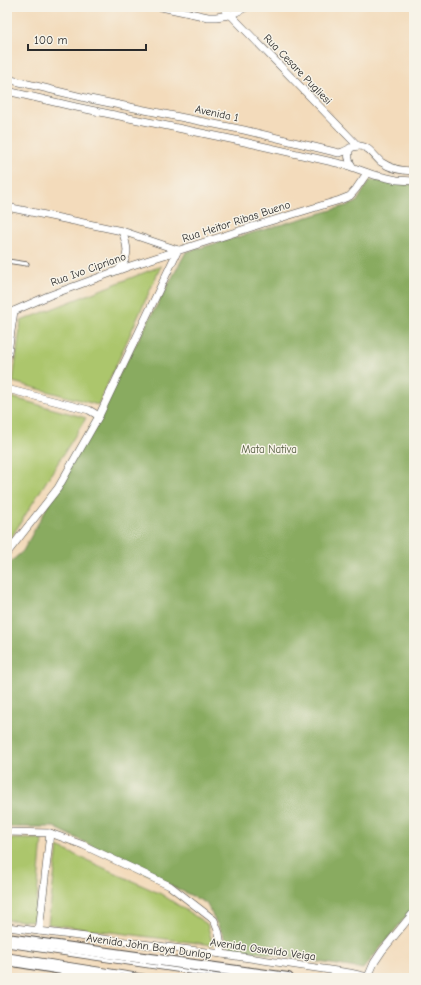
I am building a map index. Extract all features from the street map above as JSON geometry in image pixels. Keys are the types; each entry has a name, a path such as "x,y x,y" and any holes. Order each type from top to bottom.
{"main road":[{"name":"Avenida John Boyd Dunlop","path":"7,939 288,978"},
{"path":"7,960 117,978"}],"street":[{"path":"161,7 208,17 230,14 247,7"},
{"name":"Rua Cesare Pugliesi","path":"223,7 358,146"},
{"name":"Avenida 1","path":"7,79 244,130 339,153 358,146"},
{"name":"Avenida 1","path":"7,90 76,108 240,141 352,166 367,173 396,180 414,181"},
{"path":"358,146 366,148 388,166 401,170 414,171"},
{"path":"350,148 348,159 352,166"},
{"name":"Rua Heitor Ribas Bueno","path":"7,206 122,231 178,250 350,196 367,173"},
{"path":"117,271 126,259 126,241 122,231"},
{"path":"8,550 58,488 99,416 178,250"},
{"name":"Rua Ivo Cipriano","path":"7,314 48,296 178,250"},
{"path":"7,360 14,311"},
{"path":"7,389 88,410 99,416"},
{"path":"7,832 50,833 83,845 170,886 214,920 219,933 222,954"},
{"path":"39,931 50,833"},
{"path":"370,977 374,963 382,951 414,912"},
{"name":"Avenida Oswaldo Veiga","path":"7,927 222,954 370,977"}],"lane":[{"path":"7,261 28,264"},
{"path":"7,945 231,978"},
{"path":"7,955 155,978"}],"green space":[{"name":"Mata Nativa","path":"370,180 414,185 414,907 363,969 230,948 206,903 54,827 7,827 7,565 23,551 186,252 356,203"},
{"path":"161,266 98,405 13,382 21,321"},
{"path":"7,396 86,418 9,541 7,541"},
{"path":"7,839 42,839 35,921 7,920"},
{"path":"58,847 161,894 207,924 213,945 48,924"}]}
